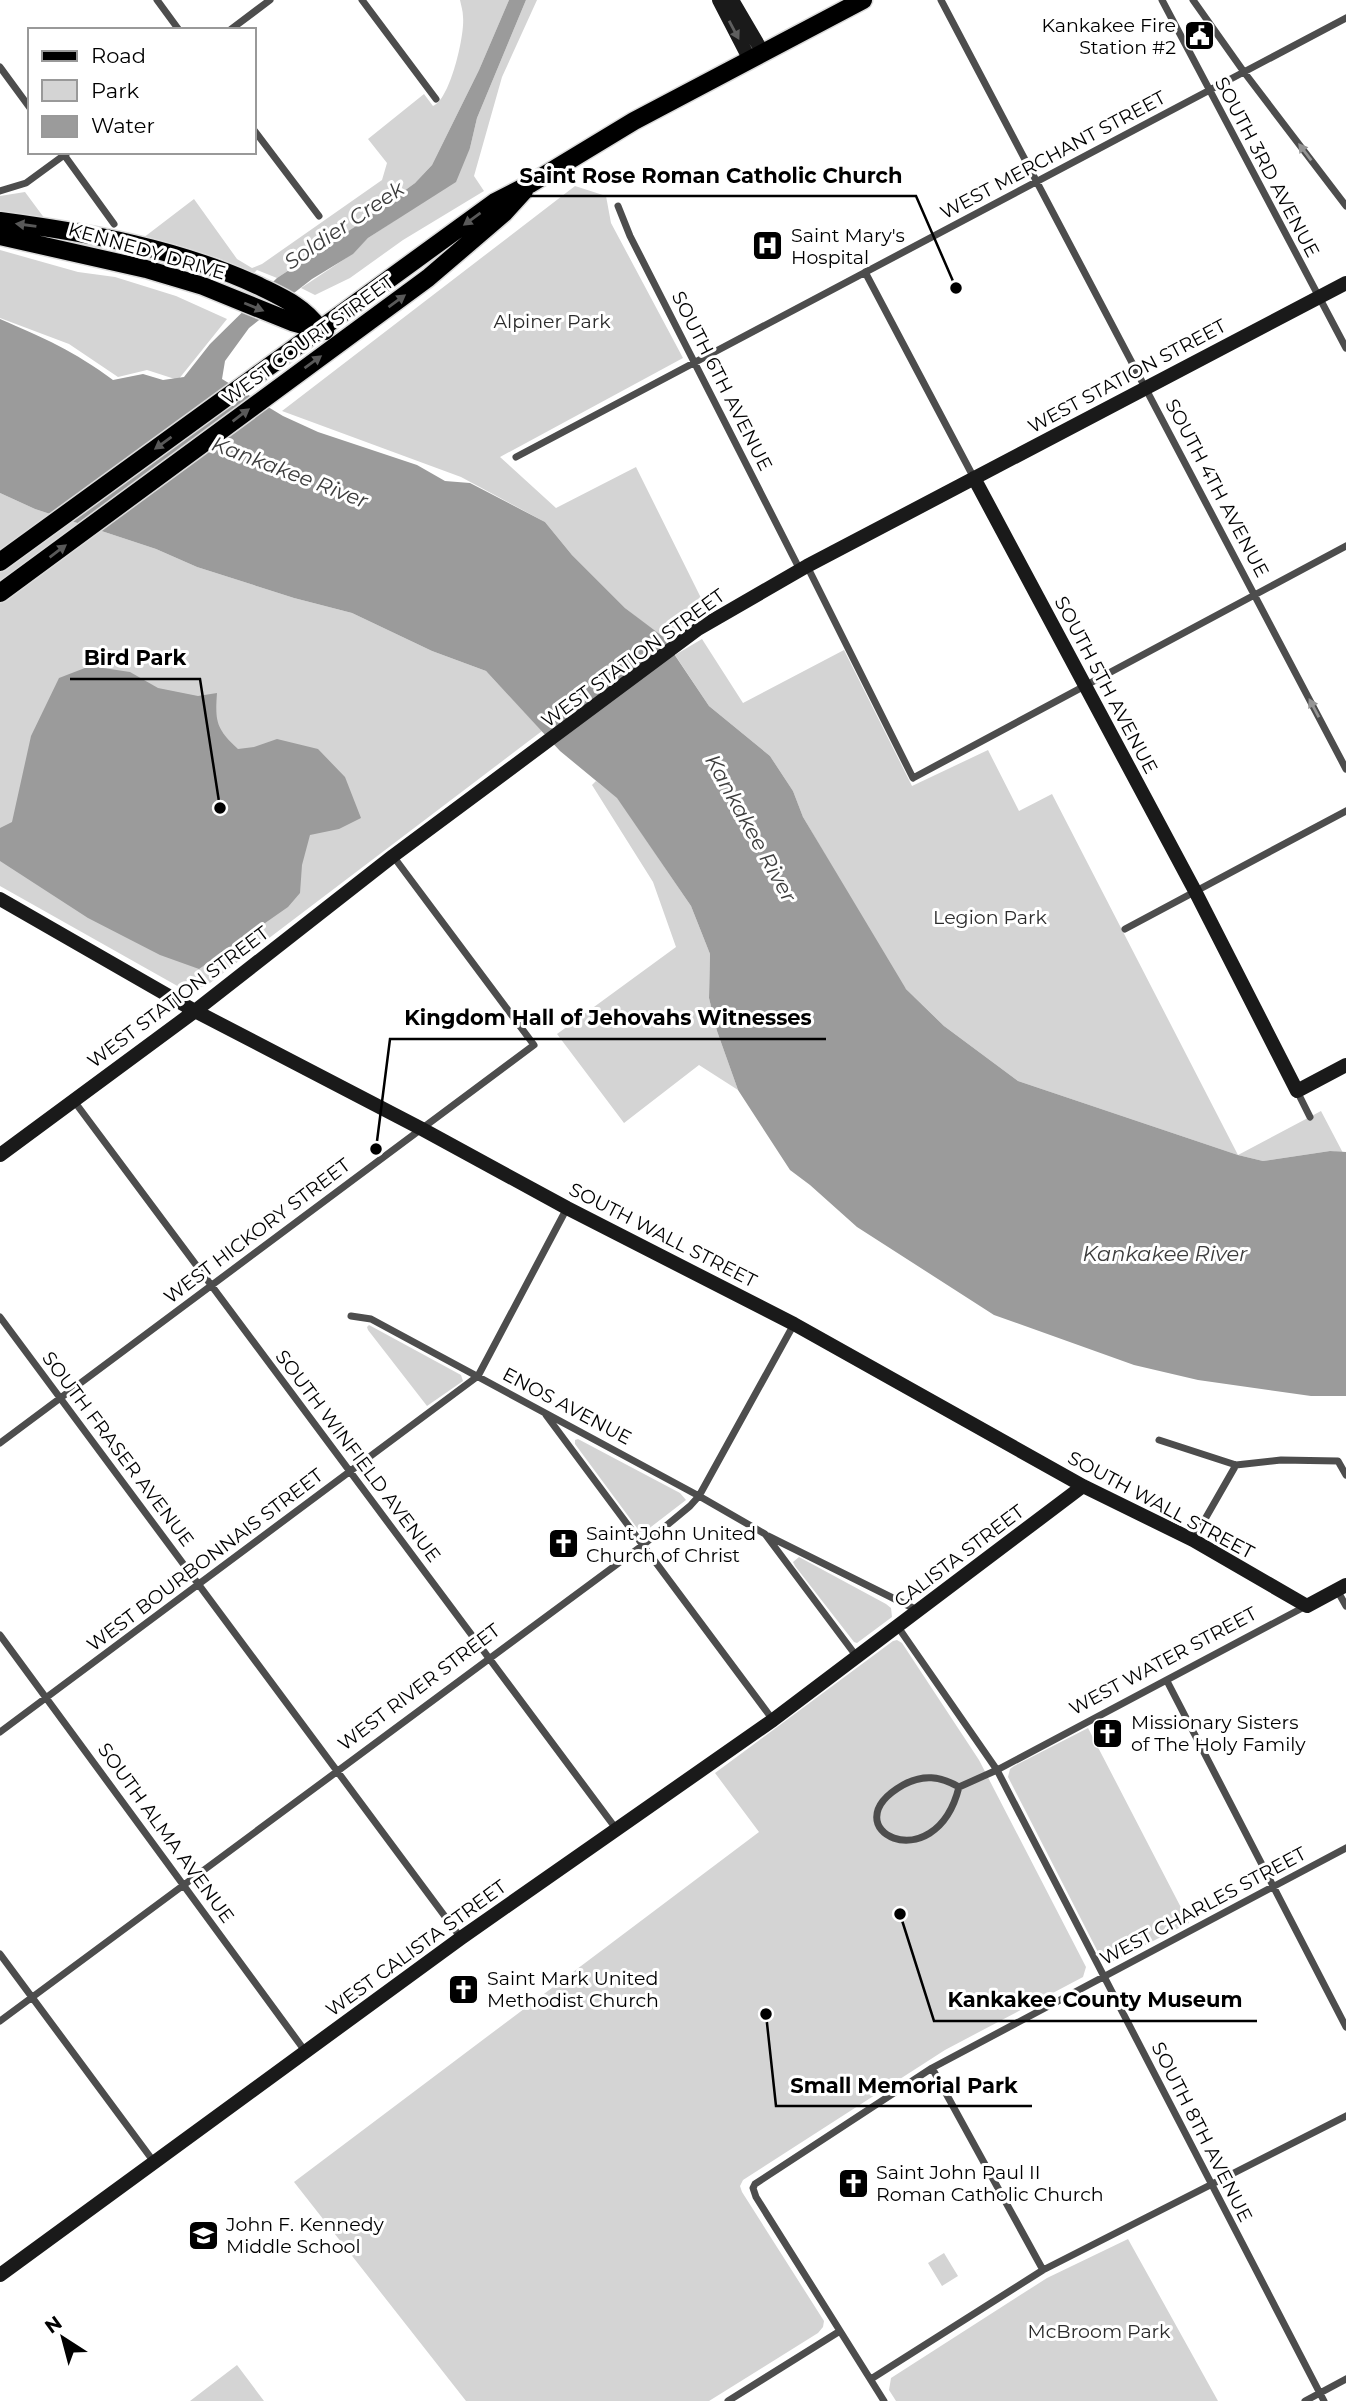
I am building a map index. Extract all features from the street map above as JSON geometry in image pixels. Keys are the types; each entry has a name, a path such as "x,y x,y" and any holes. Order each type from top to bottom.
{"main road":[{"path":"719,0 756,56"},
{"path":"732,0 756,56"},
{"name":"WEST COURT STREET","path":"0,562 495,202 634,121 863,0"},
{"name":"WEST COURT STREET","path":"1,592 428,278 504,214 530,184"},
{"name":"KENNEDY DRIVE","path":"0,221 140,245 235,275 280,296 300,317"},
{"name":"KENNEDY DRIVE","path":"0,236 106,258 215,290 300,317 342,340"},
{"name":"WEST STATION STREET","path":"0,1155 195,1011 393,856 698,629 803,568 1346,283"},
{"name":"SOUTH 5TH AVENUE","path":"974,478 1195,891 1297,1091"},
{"name":"SOUTH WALL STREET","path":"0,899 195,1011 567,1208 794,1324 1083,1486 1193,1540 1307,1606"},
{"path":"1297,1091 1346,1065"},
{"name":"CALISTA STREET","path":"858,1657 1083,1486"},
{"name":"WEST WATER STREET","path":"1307,1606 1342,1587"},
{"name":"WEST CALISTA STREET","path":"1,2271 461,1938 773,1720 858,1657"}],"street":[{"path":"158,0 178,28"},
{"path":"233,28 270,0"},
{"path":"362,0 436,99"},
{"name":"SOUTH 4TH AVENUE","path":"941,0 1346,769"},
{"name":"SOUTH 3RD AVENUE","path":"1162,0 1346,348"},
{"path":"1193,0 1346,206"},
{"name":"WEST MERCHANT STREET","path":"516,457 1346,18"},
{"path":"0,68 28,105"},
{"path":"256,133 319,216"},
{"path":"2,191 26,183 63,154"},
{"path":"65,154 114,224"},
{"name":"SOUTH 6TH AVENUE","path":"618,206 694,362 913,778 1085,686"},
{"name":"SOUTH 5TH AVENUE","path":"865,272 974,478"},
{"path":"1085,686 1346,546"},
{"path":"1125,929 1346,811"},
{"name":"WEST HICKORY STREET","path":"0,1443 534,1045 393,856"},
{"name":"SOUTH 5TH AVENUE","path":"1297,1091 1310,1117"},
{"name":"SOUTH WINFIELD AVENUE","path":"74,1100 617,1830"},
{"name":"WEST BOURBONNAIS STREET","path":"0,1732 478,1376 567,1208"},
{"name":"ENOS AVENUE","path":"352,1316 371,1319 544,1411 765,1534 919,1611"},
{"name":"SOUTH FRASER AVENUE","path":"0,1317 461,1938"},
{"name":"WEST RIVER STREET","path":"0,2021 643,1545 690,1506 699,1496 794,1324"},
{"path":"544,1411 773,1720"},
{"path":"1159,1440 1236,1465 1281,1460 1338,1461 1346,1475"},
{"path":"1193,1540 1236,1465"},
{"name":"ENOS AVENUE","path":"765,1534 858,1657"},
{"path":"1342,1587 1346,1606"},
{"name":"WEST WATER STREET","path":"959,1787 997,1770 1307,1606"},
{"name":"SOUTH 8TH AVENUE","path":"898,1627 997,1770 1324,2401"},
{"name":"SOUTH ALMA AVENUE","path":"0,1635 305,2051"},
{"path":"1167,1681 1346,2027"},
{"path":"934,1777 959,1787 945,1822 913,1841 895,1840 879,1825 877,1811 880,1804 885,1797 905,1784 916,1779 934,1777"},
{"name":"WEST CHARLES STREET","path":"840,2331 756,2197 753,2188 758,2181 932,2068 1346,1848"},
{"path":"0,1954 154,2162"},
{"path":"932,2068 1043,2270"},
{"path":"871,2379 1043,2270 1346,2116"},
{"path":"728,2401 840,2331 884,2401"},
{"path":"1305,2401 1346,2379"}],"green space":[{"path":"460,0 509,0 479,70 432,165 415,183 277,278 257,270 254,273 218,258 143,238 194,199 237,259 252,268 262,264 382,180 387,163 368,139 424,94 433,106 445,92 459,51 463,26"},
{"path":"526,0 537,0 502,77 474,176 484,191 403,240 350,278 315,295 301,288 352,254 368,238 394,221 470,148 477,118"},
{"name":"Alpiner Park","path":"575,186 606,196 611,223 683,358 500,457 556,508 636,467 703,602 686,610 689,620 664,639 625,608 572,555 545,522 461,477 282,411"},
{"path":"25,192 45,219 0,212 0,196"},
{"path":"0,250 78,272 115,277 176,296 227,319 178,380 147,370 118,377 69,344 0,318"},
{"path":"0,493 35,509 156,549 197,567 294,598 352,613 432,651 486,671 542,731 206,986 190,990 181,988 0,886"},
{"name":"Legion Park","path":"702,639 743,703 844,650 912,786 988,750 1019,811 1052,794 1238,1155 1018,1081 944,1026 900,983 803,817 793,791 770,756 709,706 675,655"},
{"path":"596,781 617,797 691,906 710,954 709,998 717,1031 738,1090 699,1065 624,1123 557,1034 676,947 653,882 592,785"},
{"path":"1321,1111 1343,1153 1330,1151 1263,1161 1238,1155"},
{"path":"369,1325 461,1375 463,1381 427,1406 368,1330"},
{"path":"578,1439 680,1493 686,1500 647,1530 640,1532 575,1444"},
{"path":"799,1557 886,1604 891,1608 892,1617 857,1643 854,1642 795,1566 793,1562"},
{"path":"897,1640 902,1643 979,1760 1086,1967 1083,1977 945,2050 743,2180 740,2186 742,2192 824,2321 818,2333 709,2401 466,2401 294,2182 759,1832 715,1773"},
{"path":"1088,1728 1189,1923 1107,1964 1100,1956 1008,1777 1014,1766"},
{"name":"McBroom Park","path":"1128,2239 1218,2401 896,2401 889,2390 891,2378 1047,2278"},
{"path":"944,2253 958,2276 942,2286 928,2263"},
{"path":"237,2365 264,2401 190,2401"}],"water":[{"name":"Kankakee River","path":"509,0 526,0 477,118 470,148 456,182 368,238 353,254 312,279 249,328 225,361 222,379 283,416 318,432 417,465 445,481 470,483 545,522 572,555 625,608 662,636 709,706 770,756 793,791 803,817 906,989 944,1026 1018,1081 1263,1161 1330,1151 1346,1152 1346,1396 1311,1396 1198,1380 1134,1365 994,1315 857,1227 790,1170 738,1090 717,1031 709,998 710,954 691,906 617,798 560,751 486,671 432,651 352,613 294,598 197,567 156,549 35,509 0,493 0,319 58,346 113,380 143,374 163,380 184,377 210,344 277,278 415,183 432,165 479,70"},
{"path":"90,666 130,672 158,688 198,696 217,693 218,724 238,749 277,739 318,749 345,777 361,818 339,829 310,835 302,865 300,893 288,907 199,969 160,955 88,918 0,861 0,828 12,822 31,736 59,678"}],"place":[{"name":"Kankakee Fire Station #2","path":"1199,36"},
{"name":"Saint Mary's Hospital","path":"768,246"},
{"name":"Saint Rose Roman Catholic Church","path":"956,288"},
{"name":"Bird Park","path":"220,808"},
{"name":"Kingdom Hall of Jehovahs Witnesses","path":"376,1149"},
{"name":"Saint John United Church of Christ","path":"563,1544"},
{"name":"Missionary Sisters of The Holy Family","path":"1108,1733"},
{"name":"Kankakee County Museum","path":"900,1914"},
{"name":"Saint Mark United Methodist Church","path":"464,1989"},
{"name":"Small Memorial Park","path":"766,2014"},
{"name":"Saint John Paul II Roman Catholic Church","path":"853,2183"},
{"name":"John F. Kennedy Middle School","path":"203,2235"}],"water label":[{"name":"Soldier Creek","path":"344,225"}]}
